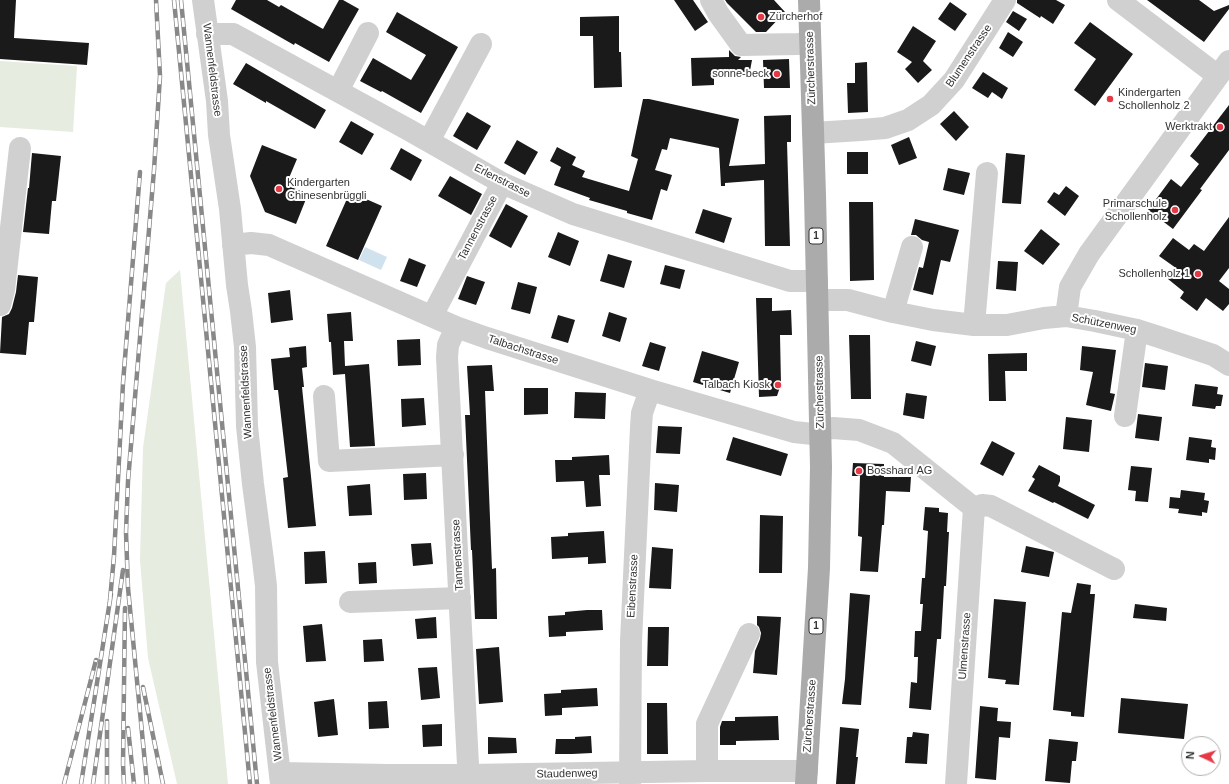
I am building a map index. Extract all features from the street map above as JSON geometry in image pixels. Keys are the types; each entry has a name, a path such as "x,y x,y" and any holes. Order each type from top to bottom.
{"main road":[{"name":"Zürcherstrasse","path":"806,778 819,568 821,467 809,0"}],"street":[{"name":"Wannenfeldstrasse","path":"203,0 217,101 219,135 230,209 245,347 247,426 252,484 266,586 267,662 281,778"},
{"name":"Blumenstrasse","path":"813,133 885,128 908,120 931,105 954,80 1005,0"},
{"path":"1066,316 1070,287 1089,254 1224,69 1118,0"},
{"path":"714,7 741,45 798,44 810,42"},
{"path":"338,91 368,33"},
{"name":"Erlenstrasse","path":"207,34 233,34 429,141 502,183 573,214 817,290"},
{"path":"429,141 481,44"},
{"path":"0,305 4,290 20,148"},
{"path":"974,325 987,173"},
{"name":"Tannenstrasse","path":"432,316 502,183"},
{"name":"Talbachstrasse","path":"233,245 251,243 269,245 456,327 650,390 794,432 813,434 821,430"},
{"path":"893,312 912,247"},
{"name":"Schützenweg","path":"817,290 893,312 933,320 974,325 1007,325 1044,318 1066,316 1095,321 1137,330 1212,355 1229,365"},
{"name":"Tannenstrasse","path":"456,327 447,351 468,779"},
{"path":"1125,416 1137,330"},
{"name":"Eibenstrasse","path":"630,778 631,641 641,426 642,413 650,390"},
{"path":"324,396 329,461 453,455"},
{"path":"821,430 833,428 859,430 893,443 974,508 991,506 1114,569"},
{"name":"Ulmenstrasse","path":"956,784 974,508"},
{"path":"350,602 460,598"},
{"path":"707,771 707,724 749,634"},
{"name":"Staudenweg","path":"281,778 388,775 468,779 630,778 707,771 806,778"}],"shaded area":[{"path":"0,61 77,66 73,132 0,127"},
{"path":"180,270 228,784 177,784 148,658 140,560 143,448 166,283"}],"water":[{"path":"365,247 387,257 381,270 359,260"}],"building":[{"path":"0,0 16,0 14,38 89,43 87,65 0,59"},
{"path":"236,0 267,0 279,7 281,5 323,29 339,0 343,0 359,9 329,62 295,43 294,45 231,9"},
{"path":"674,0 693,0 708,22 695,31"},
{"name":"Zürcherhof","path":"725,0 774,0 785,12 766,32 756,32"},
{"path":"1017,0 1056,0 1065,5 1053,24 1041,16 1040,18 1017,3"},
{"path":"1147,0 1199,0 1214,11 1229,5 1229,9 1204,42"},
{"path":"950,2 967,14 955,31 938,19"},
{"path":"1013,11 1027,19 1019,31 1006,22"},
{"path":"397,12 458,47 421,113 382,91 381,92 360,81 373,58 411,80 426,55 386,32"},
{"path":"619,16 619,52 621,52 622,87 594,88 593,36 580,36 580,17"},
{"path":"1090,22 1133,54 1095,106 1074,90 1096,59 1074,43"},
{"path":"913,26 936,41 923,61 932,70 918,83 905,69 912,62 897,52"},
{"path":"1008,32 1023,42 1013,57 999,48"},
{"path":"729,50 735,56 741,57 738,60 752,60 749,76 714,77 714,85 692,86 691,58 729,57"},
{"name":"sonne-beck","path":"789,59 790,88 764,88 763,60"},
{"path":"867,62 868,112 848,113 847,83 855,83 855,63"},
{"path":"246,63 326,110 315,129 233,84"},
{"path":"983,72 1008,88 1002,99 992,92 988,98 972,88"},
{"path":"643,99 649,99 739,119 729,166 765,164 764,116 791,115 791,142 787,142 790,246 765,246 764,180 725,183 725,186 721,186 719,148 670,138 667,150 662,149 655,170 672,175 667,191 661,189 652,220 589,200 590,198 554,185 561,167 550,161 557,147 576,157 572,165 585,171 582,177 629,191 638,159 631,156"},
{"path":"1229,105 1229,150 1173,229 1148,210 1171,179 1181,187 1199,164 1190,156"},
{"path":"954,111 969,127 956,141 940,124"},
{"path":"467,112 491,126 477,150 453,136"},
{"path":"351,121 374,134 362,155 339,142"},
{"path":"909,137 917,158 899,165 891,145"},
{"path":"517,140 538,152 525,175 504,163"},
{"path":"262,145 297,159 286,185 308,194 296,224 265,212 250,176"},
{"path":"401,148 422,160 411,181 390,169"},
{"path":"847,152 868,152 868,174 847,174"},
{"path":"32,153 61,156 56,201 52,201 49,234 23,232"},
{"path":"1006,153 1025,155 1021,204 1002,203"},
{"path":"948,168 970,173 964,195 943,190"},
{"path":"450,176 482,194 471,215 438,196"},
{"path":"1066,186 1079,196 1065,216 1047,202 1054,192 1059,195"},
{"path":"350,192 382,206 358,260 326,246"},
{"path":"849,202 873,202 874,280 850,281"},
{"path":"506,204 528,216 511,248 489,236"},
{"path":"703,209 732,218 724,243 695,233"},
{"name":"Schollenholz 1","path":"1229,217 1229,268 1219,281 1229,289 1229,304 1223,311 1206,298 1197,311 1180,298 1184,292 1168,279 1176,268 1159,256 1173,238 1189,250 1194,244 1204,251"},
{"path":"915,219 959,230 950,262 941,260 933,295 913,290 919,267 923,268 929,242 922,240 916,235 911,235"},
{"path":"1041,229 1060,244 1043,265 1024,251"},
{"path":"558,232 579,241 570,266 548,257"},
{"path":"608,254 632,261 624,288 600,281"},
{"path":"409,258 426,265 417,287 400,281"},
{"path":"998,261 1018,262 1016,291 996,289"},
{"path":"665,265 685,270 680,289 660,284"},
{"path":"18,275 38,277 34,322 29,322 26,355 0,353 2,317 9,314 12,308"},
{"path":"467,276 485,282 476,305 458,299"},
{"path":"518,282 537,287 530,314 511,309"},
{"path":"290,290 293,320 271,323 268,293"},
{"path":"756,298 772,298 772,311 791,310 792,335 780,335 781,384 777,396 759,397"},
{"path":"351,312 353,341 344,341 345,366 369,364 375,446 350,447 345,374 333,375 331,342 329,342 327,314"},
{"path":"609,312 627,318 620,342 602,336"},
{"path":"558,315 575,320 568,343 551,338"},
{"path":"849,335 870,335 871,399 851,399"},
{"path":"420,339 421,365 398,366 397,340"},
{"path":"916,341 936,346 931,366 911,361"},
{"path":"650,342 666,347 659,371 642,366"},
{"path":"306,346 307,367 302,368 304,387 302,387 316,526 288,528 283,478 288,477 278,390 274,390 271,359 290,357 289,348"},
{"path":"1082,346 1116,350 1110,393 1115,394 1111,411 1086,405 1093,372 1080,370"},
{"path":"702,351 739,362 730,393 693,382"},
{"path":"1027,353 1027,371 1005,371 1006,401 989,401 988,354"},
{"path":"1145,363 1168,366 1165,390 1142,387"},
{"path":"492,365 494,391 485,391 492,569 496,568 497,619 475,619 465,415 470,415 467,366"},
{"path":"1195,384 1218,387 1217,394 1223,395 1221,406 1216,406 1215,409 1192,406"},
{"path":"524,388 548,388 548,414 524,415"},
{"path":"575,392 606,393 605,419 574,418"},
{"path":"906,393 927,396 924,419 903,415"},
{"path":"424,398 426,425 402,427 401,399"},
{"path":"1138,414 1162,417 1159,441 1135,438"},
{"path":"1066,417 1092,420 1089,452 1063,449"},
{"path":"658,426 682,427 680,454 656,453"},
{"path":"733,437 788,454 781,476 726,460"},
{"path":"1189,437 1212,440 1211,447 1216,448 1215,460 1209,459 1209,463 1186,460"},
{"path":"992,441 1015,453 1003,476 980,464"},
{"path":"609,455 610,475 599,475 601,506 586,507 584,481 556,482 555,460 572,460 572,457"},
{"path":"853,463 884,464 884,477 911,477 910,492 886,491 884,525 882,525 878,572 860,571 862,537 858,536 860,476 852,476"},
{"path":"1039,465 1060,476 1058,486 1095,505 1088,519 1028,491 1035,479 1032,477"},
{"path":"1131,466 1152,468 1148,502 1135,501 1136,491 1128,490"},
{"path":"426,473 427,499 404,500 403,474"},
{"path":"655,483 679,485 677,512 654,510"},
{"path":"370,484 372,515 349,516 347,486"},
{"path":"1181,490 1205,493 1204,500 1209,501 1207,513 1202,512 1202,516 1178,513 1179,509 1169,508 1170,497 1180,498"},
{"path":"925,507 939,508 939,512 948,513 947,532 949,532 941,639 937,639 931,710 909,708 911,682 917,683 918,657 914,657 915,631 921,631 923,604 920,604 922,578 925,578 928,531 923,530"},
{"path":"760,515 783,516 782,573 759,573"},
{"path":"604,531 606,563 588,564 588,557 552,559 551,537 568,536 568,533"},
{"path":"431,543 433,564 413,566 411,544"},
{"path":"1026,546 1054,552 1049,577 1021,572"},
{"path":"652,547 673,549 671,589 649,588"},
{"path":"325,551 327,583 305,584 304,552"},
{"path":"376,562 377,583 359,584 358,563"},
{"path":"1077,583 1091,585 1090,594 1095,594 1084,717 1071,716 1071,712 1053,710 1062,612 1071,613"},
{"path":"850,593 870,595 861,705 842,704"},
{"path":"994,599 1026,602 1019,685 1005,684 1006,680 988,678"},
{"path":"1135,604 1167,608 1166,621 1133,618"},
{"path":"602,610 603,630 566,632 566,636 549,637 548,616 565,615 565,612"},
{"path":"757,616 781,617 777,675 753,673 755,651 761,633 757,625"},
{"path":"436,617 437,638 417,639 415,619"},
{"path":"322,624 326,661 306,662 303,626"},
{"path":"648,627 669,627 668,666 647,666"},
{"path":"382,639 384,661 364,662 363,640"},
{"path":"499,647 503,702 479,704 476,649"},
{"path":"437,667 440,698 421,700 418,668"},
{"path":"597,688 598,706 562,708 562,715 545,716 544,694 561,693 561,690"},
{"path":"1121,698 1188,704 1184,736 1181,736 1181,739 1118,733"},
{"path":"334,699 338,735 318,737 314,702"},
{"path":"387,701 389,728 369,729 368,702"},
{"path":"647,703 667,703 668,754 647,754"},
{"path":"980,706 998,708 997,721 1011,722 1010,738 999,737 996,780 975,778"},
{"path":"778,716 779,740 736,741 736,745 720,745 720,727 722,721 735,721 735,717"},
{"path":"442,724 442,746 423,747 422,725"},
{"path":"840,727 859,729 855,784 836,784"},
{"path":"913,732 929,734 927,764 905,763 907,737 912,737"},
{"path":"591,736 592,753 555,754 556,739 575,739 575,737"},
{"path":"488,737 516,738 517,753 488,754"},
{"path":"1049,739 1078,742 1076,761 1072,761 1070,783 1045,781"}],"railway":[{"path":"147,784 128,588 126,532 128,481 154,170 160,76 156,0"},
{"path":"174,0 250,784"},
{"path":"181,0 257,784"},
{"path":"110,600 114,556 123,383 140,172"},
{"path":"93,784 123,570"},
{"path":"81,784 111,594"},
{"path":"124,784 125,608"},
{"path":"64,784 96,660"},
{"path":"143,687 163,784"},
{"path":"107,721 107,784"},
{"path":"128,728 134,784"}],"place":[{"name":"Zürcherhof","path":"761,17"},
{"name":"sonne-beck","path":"777,74"},
{"name":"Kindergarten Schollenholz 2","path":"1110,99"},
{"name":"Werktrakt","path":"1220,127"},
{"name":"Kindergarten Chinesenbrüggli","path":"279,189"},
{"name":"Primarschule Schollenholz","path":"1175,210"},
{"name":"Schollenholz 1","path":"1198,274"},
{"name":"Talbach Kiosk","path":"778,385"},
{"name":"Bosshard AG","path":"859,471"}]}
